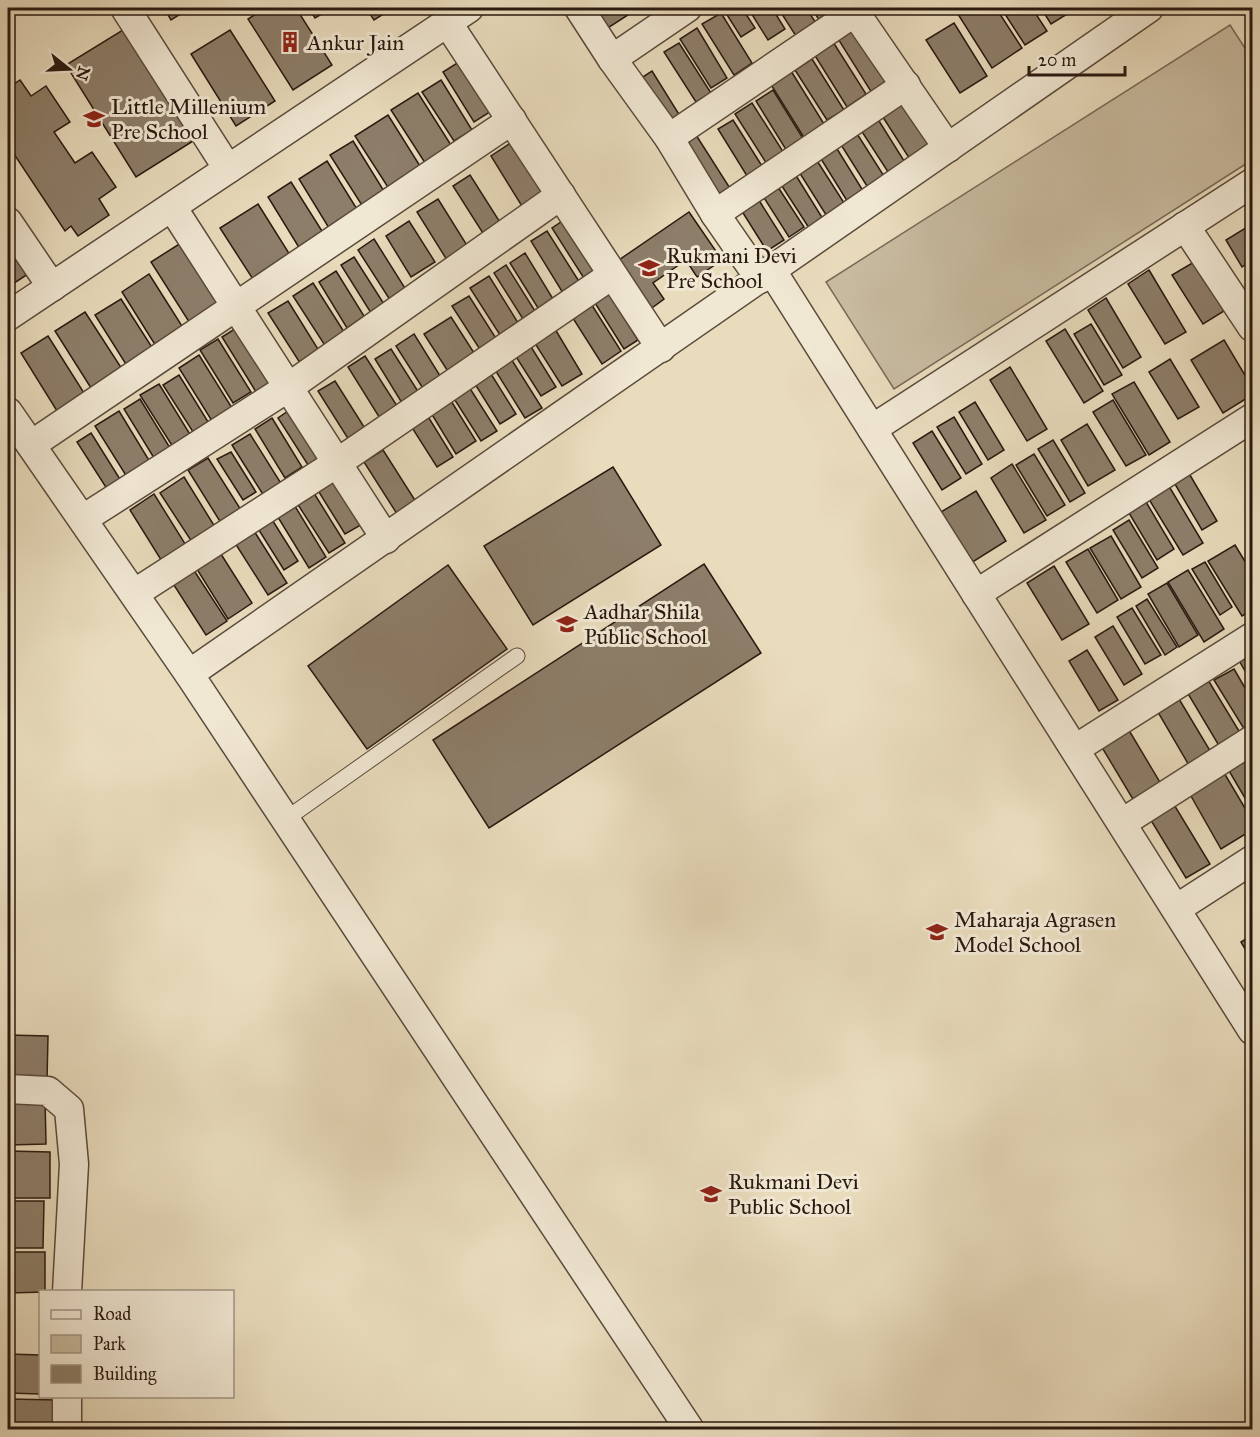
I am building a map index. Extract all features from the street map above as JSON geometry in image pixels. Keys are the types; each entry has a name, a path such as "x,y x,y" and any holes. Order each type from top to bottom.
{"street":[{"path":"125,8 228,169"},
{"path":"579,8 612,59 669,138 715,214 766,275 872,429 1252,1030"},
{"path":"612,59 687,8"},
{"path":"189,674 1149,8"},
{"path":"669,138 853,10 948,148"},
{"path":"8,316 458,15 512,120 661,348"},
{"path":"715,214 906,85"},
{"path":"31,445 237,308 512,120"},
{"path":"872,429 1252,183"},
{"path":"82,519 289,387 561,195"},
{"path":"172,207 386,539"},
{"path":"8,222 52,287"},
{"path":"1185,226 1252,327"},
{"path":"135,593 337,464 612,275"},
{"path":"8,412 135,593 690,1430"},
{"path":"976,594 1252,418"},
{"path":"1075,749 1252,637"},
{"path":"1122,823 1252,740"},
{"path":"1176,909 1252,860"},
{"path":"8,1089 48,1091 69,1109 74,1164 67,1290"},
{"path":"67,1398 67,1430"}],"lane":[{"path":"286,819 516,656"}],"green space":[{"path":"1230,25 1252,59 1252,160 894,389 826,282"}],"building":[{"path":"164,8 190,8 171,20"},
{"name":"Ankur Jain","path":"265,8 296,8 332,65 293,90 248,19"},
{"path":"309,8 332,8 315,18"},
{"path":"366,8 393,8 374,20"},
{"path":"584,8 627,8 631,13 600,33"},
{"path":"742,8 755,28 741,37 724,10"},
{"path":"748,8 772,8 785,29 768,40"},
{"path":"778,8 806,8 816,23 796,36"},
{"path":"811,8 834,8 836,10 820,21"},
{"path":"961,8 996,8 1022,48 992,68 956,11"},
{"path":"1001,8 1032,8 1047,31 1025,45"},
{"path":"1041,8 1077,8 1051,24"},
{"path":"721,13 752,63 734,75 702,24"},
{"path":"857,20 894,79 872,93 835,34"},
{"path":"954,23 987,76 960,93 926,40"},
{"path":"131,25 201,136 136,177 66,65"},
{"path":"697,28 727,78 711,88 680,39"},
{"path":"230,30 275,101 236,126 191,54"},
{"path":"833,42 866,94 847,107 814,54"},
{"path":"679,43 711,93 696,102 664,52"},
{"path":"812,59 844,110 827,120 795,70"},
{"path":"462,60 493,110 474,122 443,72"},
{"path":"652,71 680,116 664,127 635,82"},
{"path":"791,71 829,132 808,144 770,83"},
{"path":"20,80 31,96 46,86 70,122 54,132 75,163 92,152 116,187 99,199 109,215 78,236 71,226 65,231 8,145 8,88"},
{"path":"441,80 472,130 454,141 422,92"},
{"path":"773,90 807,145 790,156 756,101"},
{"path":"418,93 456,153 429,169 391,110"},
{"path":"900,99 933,151 913,164 879,111"},
{"path":"752,103 789,161 772,172 735,114"},
{"path":"874,113 906,164 890,175 857,124"},
{"path":"388,115 425,174 393,195 355,136"},
{"path":"733,120 767,174 752,184 718,129"},
{"path":"854,129 889,184 872,194 838,140"},
{"path":"696,135 733,193 716,204 680,145"},
{"path":"515,140 550,196 525,211 491,156"},
{"path":"353,141 387,196 365,210 330,155"},
{"path":"834,144 865,194 849,204 818,154"},
{"path":"814,156 846,206 828,218 796,167"},
{"path":"327,161 360,214 332,233 299,179"},
{"path":"795,174 823,219 809,228 780,183"},
{"path":"470,175 503,227 486,238 453,186"},
{"path":"291,182 327,239 303,254 268,197"},
{"path":"776,184 804,227 789,237 761,193"},
{"path":"755,194 784,240 767,251 738,205"},
{"path":"438,199 468,247 447,260 417,212"},
{"path":"258,204 295,263 258,287 220,228"},
{"path":"689,212 722,260 697,277 686,260 653,283 664,299 645,313 613,264"},
{"path":"570,216 605,272 587,283 552,228"},
{"path":"409,221 435,262 411,277 386,236"},
{"path":"1252,224 1252,260 1242,267 1226,240"},
{"path":"547,231 580,283 563,293 531,241"},
{"path":"374,239 408,293 392,303 358,250"},
{"path":"184,241 226,307 193,328 151,262"},
{"path":"8,242 28,274 8,287"},
{"path":"525,253 553,299 538,308 510,263"},
{"path":"354,257 384,304 371,313 341,265"},
{"path":"1194,262 1224,311 1203,324 1172,275"},
{"path":"506,265 535,311 523,319 494,273"},
{"path":"1149,270 1186,332 1165,344 1128,284"},
{"path":"336,271 364,316 347,328 319,282"},
{"path":"149,274 187,334 159,351 122,292"},
{"path":"489,276 520,326 502,338 470,288"},
{"path":"313,283 346,335 326,347 293,296"},
{"path":"609,294 638,340 624,349 595,303"},
{"path":"469,296 497,340 481,351 452,306"},
{"path":"1106,298 1141,357 1123,368 1088,310"},
{"path":"121,299 155,352 129,369 95,315"},
{"path":"588,299 621,351 602,364 569,312"},
{"path":"288,301 321,354 302,366 268,313"},
{"path":"85,312 122,369 91,388 55,331"},
{"path":"451,317 476,356 449,373 424,334"},
{"path":"552,324 582,374 562,386 531,337"},
{"path":"1091,324 1122,375 1104,385 1074,334"},
{"path":"241,325 278,383 258,395 222,337"},
{"path":"1065,329 1103,391 1084,403 1046,341"},
{"path":"414,334 442,379 424,390 396,346"},
{"path":"48,336 84,393 57,411 21,353"},
{"path":"218,339 251,392 233,403 200,350"},
{"path":"1224,340 1252,387 1252,395 1223,413 1191,360"},
{"path":"528,342 556,387 541,396 513,352"},
{"path":"391,349 419,393 402,403 375,359"},
{"path":"508,354 542,408 525,418 492,365"},
{"path":"199,355 232,408 212,421 179,368"},
{"path":"365,356 399,409 381,420 348,367"},
{"path":"1170,359 1199,407 1178,419 1149,372"},
{"path":"1010,367 1047,429 1027,441 990,380"},
{"path":"491,374 516,414 500,424 475,384"},
{"path":"179,375 210,425 195,435 163,385"},
{"path":"335,381 371,438 354,448 318,391"},
{"path":"1134,382 1170,442 1149,455 1112,394"},
{"path":"159,384 191,436 173,447 140,395"},
{"path":"469,387 497,431 481,441 453,397"},
{"path":"448,396 476,441 456,454 428,408"},
{"path":"140,399 170,448 154,458 124,409"},
{"path":"1113,400 1146,455 1126,466 1093,412"},
{"path":"975,402 1004,450 988,460 959,412"},
{"path":"294,407 326,458 310,468 278,418"},
{"path":"119,411 150,462 127,477 95,426"},
{"path":"427,415 453,457 437,467 411,426"},
{"path":"954,417 982,464 966,474 937,427"},
{"path":"272,418 302,467 285,478 255,429"},
{"path":"1087,424 1115,470 1088,486 1061,440"},
{"path":"932,431 961,478 942,490 913,443"},
{"path":"91,433 123,484 109,492 77,442"},
{"path":"250,434 282,485 264,496 232,445"},
{"path":"1053,440 1085,493 1070,502 1038,449"},
{"path":"383,450 418,505 399,517 364,462"},
{"path":"231,452 256,492 243,500 217,459"},
{"path":"1034,454 1065,505 1047,516 1016,465"},
{"path":"208,458 241,510 221,523 188,470"},
{"path":"1012,464 1046,520 1024,533 991,478"},
{"path":"613,467 661,545 533,625 484,546"},
{"path":"1187,470 1217,521 1202,530 1172,479"},
{"path":"334,471 366,522 345,534 314,484"},
{"path":"184,477 215,527 192,542 160,493"},
{"path":"1167,483 1203,543 1183,555 1147,496"},
{"path":"312,490 345,543 329,553 295,500"},
{"path":"976,491 1006,541 971,563 941,512"},
{"path":"154,494 187,547 163,563 130,510"},
{"path":"1146,502 1174,549 1157,560 1129,513"},
{"path":"293,503 326,557 309,568 276,514"},
{"path":"271,518 298,561 284,570 257,527"},
{"path":"1129,520 1158,568 1142,578 1113,530"},
{"path":"254,531 287,583 268,595 235,543"},
{"path":"1111,536 1141,587 1121,599 1090,548"},
{"path":"1235,545 1252,573 1252,610 1242,616 1208,561"},
{"path":"1088,549 1118,600 1097,613 1066,562"},
{"path":"219,551 252,603 228,619 195,566"},
{"path":"1205,562 1232,607 1220,615 1192,569"},
{"path":"704,564 761,653 489,828 433,740"},
{"path":"448,565 507,649 367,749 308,666"},
{"path":"1054,566 1089,624 1062,640 1027,583"},
{"path":"193,569 227,621 206,635 172,582"},
{"path":"1188,570 1224,629 1204,642 1168,582"},
{"path":"1167,583 1198,635 1179,647 1148,594"},
{"path":"1147,599 1177,647 1165,655 1136,606"},
{"path":"1132,608 1161,655 1145,664 1117,617"},
{"path":"1113,626 1142,674 1124,685 1095,637"},
{"path":"1252,648 1252,683 1237,657"},
{"path":"1087,650 1118,700 1099,711 1069,661"},
{"path":"1234,669 1252,700 1252,728 1246,732 1214,680"},
{"path":"1208,680 1242,736 1221,749 1187,692"},
{"path":"1176,694 1212,754 1190,767 1155,707"},
{"path":"1127,727 1164,789 1137,806 1100,744"},
{"path":"1252,748 1252,810 1225,764"},
{"path":"1220,766 1252,820 1252,830 1221,849 1187,789"},
{"path":"1173,803 1210,864 1186,878 1149,817"},
{"path":"1252,935 1252,961 1241,942"},
{"path":"8,1035 48,1036 47,1081 8,1080"},
{"path":"45,1097 46,1144 8,1145 8,1098"},
{"path":"8,1151 50,1152 50,1198 8,1198"},
{"path":"8,1201 44,1201 43,1248 8,1248"},
{"path":"8,1252 45,1252 45,1290 8,1293"},
{"path":"8,1354 39,1355 39,1394 8,1393"},
{"path":"8,1399 58,1400 58,1430 8,1430"}],"place":[{"name":"Ankur Jain","path":"290,42"},
{"name":"Little Millenium Pre School","path":"94,119"},
{"name":"Rukmani Devi Pre School","path":"649,268"},
{"name":"Aadhar Shila Public School","path":"567,624"},
{"name":"Maharaja Agrasen Model School","path":"937,932"},
{"name":"Rukmani Devi Public School","path":"711,1194"}]}
